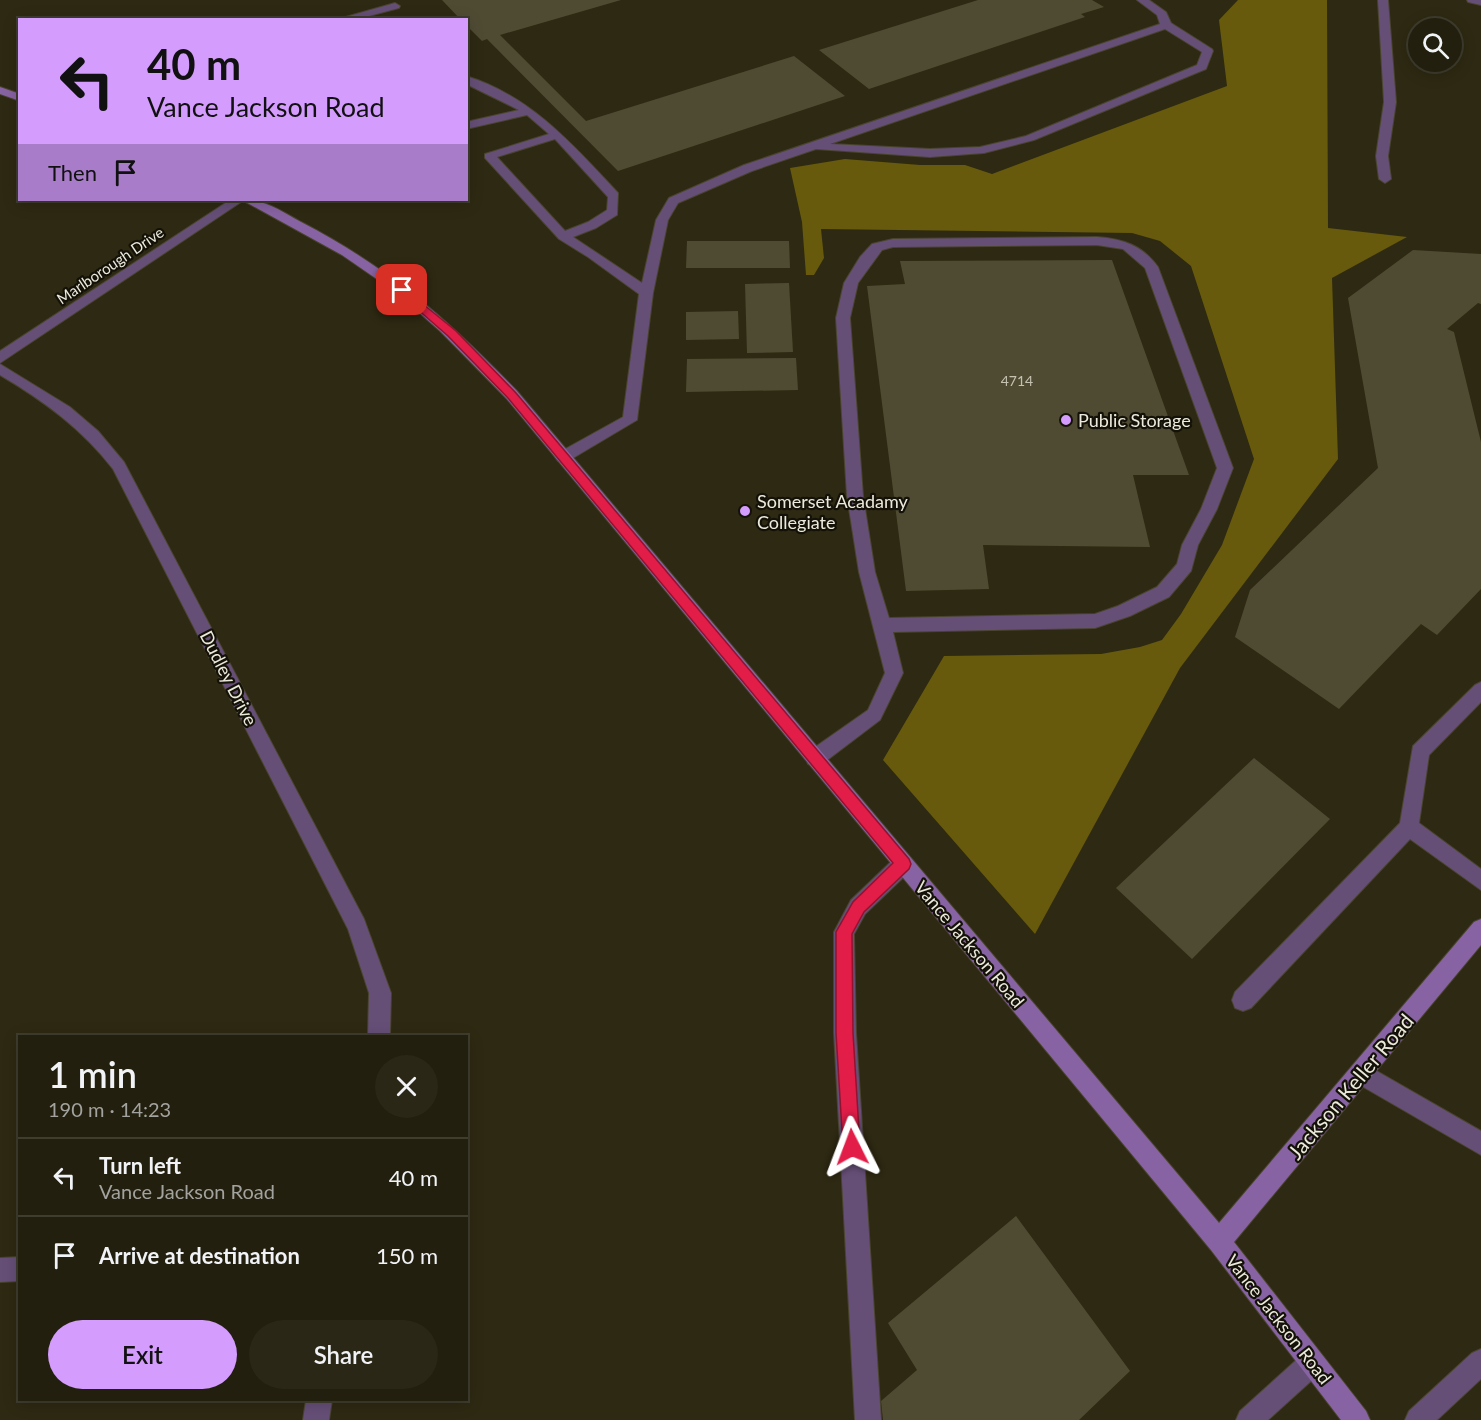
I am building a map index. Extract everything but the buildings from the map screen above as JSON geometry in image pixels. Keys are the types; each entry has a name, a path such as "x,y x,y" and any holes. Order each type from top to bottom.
{"main road":[{"path":"0,90 18,97"},
{"name":"Vance Jackson Road","path":"250,201 324,237 402,290 452,334 504,387 1219,1242 1357,1420"},
{"name":"Jackson Keller Road","path":"1219,1242 1481,929"}],"street":[{"path":"810,147 930,153 980,151 1030,138 1202,67 1208,51 1167,25 1162,14 1142,0"},
{"path":"1383,0 1390,102 1382,156 1386,179"},
{"path":"1472,0 1481,2"},
{"path":"349,18 398,7"},
{"path":"563,457 630,420 646,293 662,220 673,201 748,168 1167,25"},
{"path":"468,81 529,111 557,135 614,196 612,212 592,225 563,236"},
{"path":"468,126 529,111"},
{"path":"557,135 489,156 563,236 593,254 646,293"},
{"name":"Marlborough Drive","path":"0,358 236,201"},
{"path":"815,758 874,715 894,673 867,572 855,496 843,318 851,283 865,260 877,247 893,243 1097,241 1118,243 1137,250 1151,267 1225,468 1209,509 1190,545 1185,566 1163,592 1095,621 883,625"},
{"name":"Dudley Drive","path":"0,369 56,402 80,420 101,441 119,466 357,926 380,993 379,1035"},
{"path":"1243,1000 1409,827 1420,752 1481,690"},
{"path":"1409,827 1481,881"},
{"path":"868,1420 845,1033 844,932 858,907 903,864"},
{"path":"1361,1073 1481,1144"},
{"path":"0,1270 18,1269"},
{"path":"1418,1420 1481,1362"},
{"path":"1249,1420 1312,1363"},
{"path":"316,1420 319,1401"}],"shaded area":[{"path":"1238,0 1327,0 1328,228 1407,237 1332,278 1338,459 1180,668 1035,934 883,760 944,656 1101,654 1140,647 1162,640 1181,614 1222,545 1254,459 1191,266 1160,241 1132,233 821,229 824,258 814,275 806,275 802,222 790,168 845,159 920,165 965,165 992,174 1227,86 1219,20"}],"place":[{"name":"Public Storage","path":"1066,420"},
{"name":"Somerset Acadamy Collegiate","path":"745,511"}],"route":[{"path":"402,290 452,334 512,395 903,864 858,907 844,932 845,1033 852,1147"}]}
